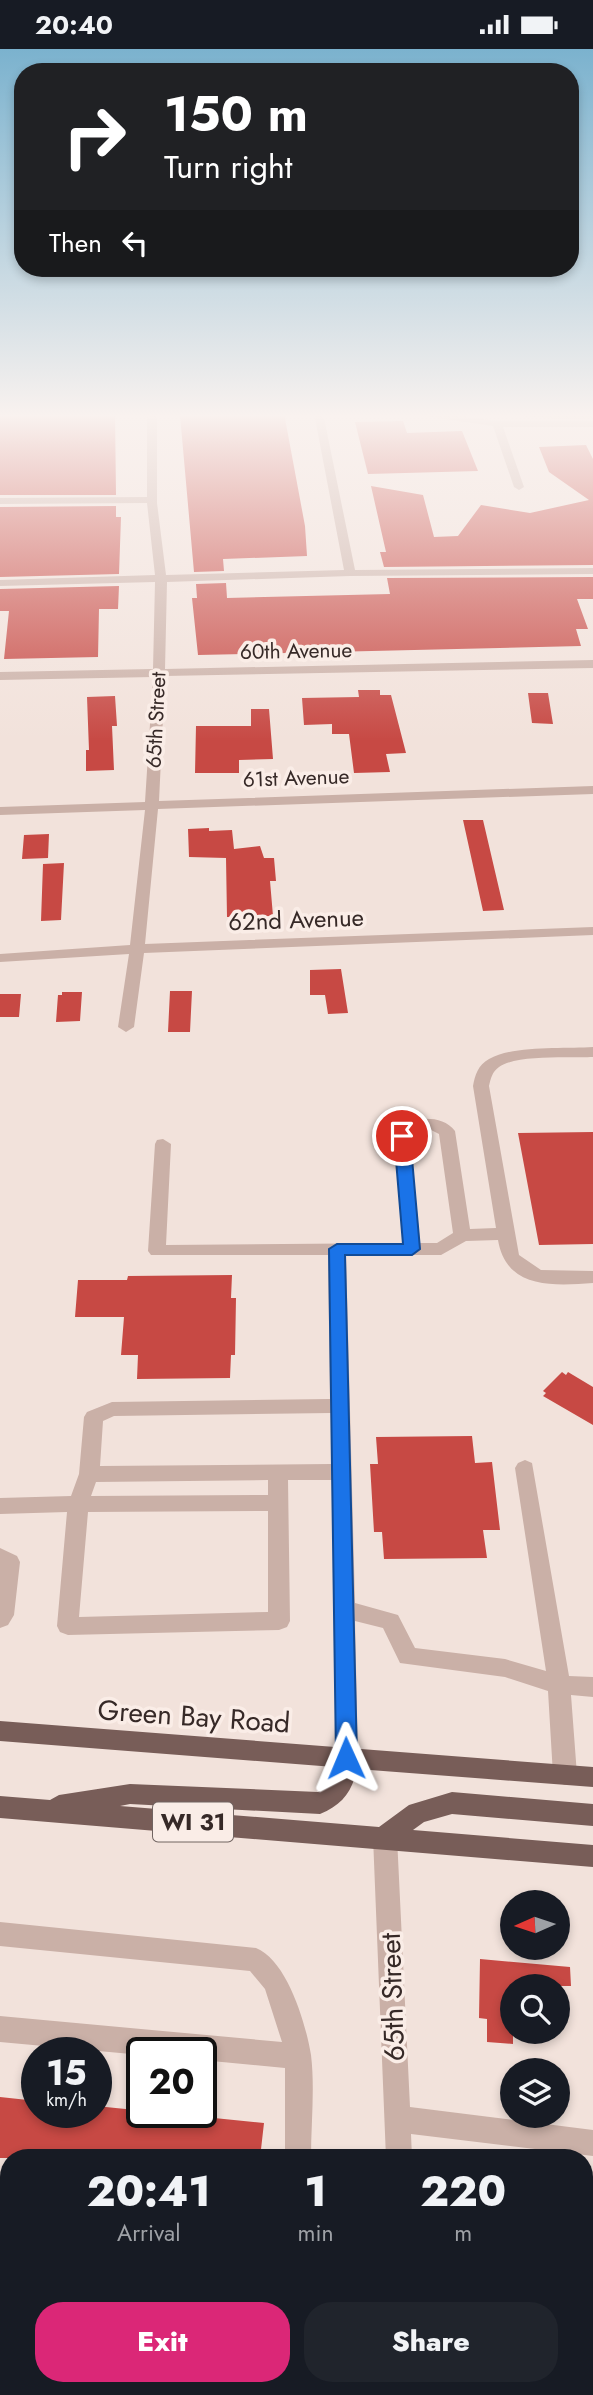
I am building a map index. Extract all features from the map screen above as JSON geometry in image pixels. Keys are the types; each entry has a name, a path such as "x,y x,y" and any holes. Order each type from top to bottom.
{"main road":[{"name":"Green Bay Road","path":"0,1731 593,1777"},
{"path":"38,1810 130,1794 320,1803 334,1798 341,1788 346,1758"},
{"path":"386,1837 417,1813 452,1803 593,1815"},
{"name":"WI 31","path":"0,1807 593,1856"}],"street":[{"name":"65th Street","path":"126,1027 152,804 161,579 155,522"},
{"path":"340,522 350,573"},
{"path":"0,583 350,573 593,571"},
{"name":"60th Avenue","path":"0,677 593,664"},
{"name":"61st Avenue","path":"0,811 593,790"},
{"name":"62nd Avenue","path":"0,958 137,949 593,931"},
{"path":"593,1052 515,1056 495,1062 484,1072 481,1086 510,1257 524,1270 542,1277 593,1277"},
{"path":"412,1249 402,1136 405,1127 421,1123 439,1125 447,1131 462,1235"},
{"path":"163,1144 157,1251 441,1249 462,1235 507,1234"},
{"path":"337,1249 346,1758"},
{"path":"278,1473 279,1621 68,1626 78,1504 89,1474 94,1417 112,1409 341,1406"},
{"path":"525,1468 559,1685 565,1775"},
{"path":"89,1474 343,1472"},
{"path":"1,1510 78,1504 279,1503"},
{"path":"0,1556 10,1562 1,1615"},
{"path":"345,1609 390,1621 408,1656 505,1668 559,1685 593,1687"},
{"name":"65th Street","path":"386,1837 399,2149"},
{"path":"0,1934 256,1960 275,1982 298,2056 298,2149"},
{"path":"0,2029 298,2056"},
{"path":"397,2119 593,2143"}],"building":[{"path":"0,522 121,522 119,574 0,577"},
{"path":"190,522 304,522 307,556 223,559 224,571 194,572"},
{"path":"379,522 430,522 434,537 458,536 468,522 593,522 593,565 384,567 380,552 386,552"},
{"path":"593,577 593,599 577,599 588,629 576,629 581,646 198,655 192,598 197,598 196,584 226,583 227,598 390,594 387,578"},
{"path":"119,586 118,609 99,609 98,657 4,659 9,611 0,611 0,589"},
{"path":"358,690 380,690 380,695 391,695 406,753 386,754 390,772 354,773 349,734 332,734 332,724 304,725 302,698 359,697"},
{"path":"528,693 548,693 553,724 532,723"},
{"path":"115,696 117,726 112,726 114,770 86,771 86,750 89,750 87,697"},
{"path":"251,709 269,709 273,759 239,760 239,773 195,773 196,726 251,726"},
{"path":"463,820 483,820 504,910 483,911"},
{"path":"209,828 209,831 232,830 234,849 260,846 264,858 274,858 276,881 270,881 273,916 227,917 226,858 189,857 188,829"},
{"path":"49,834 48,858 22,859 24,835"},
{"path":"64,863 61,920 41,921 43,864"},
{"path":"341,969 348,1013 328,1014 325,995 310,995 310,970"},
{"path":"170,991 192,991 190,1032 168,1032"},
{"path":"62,992 82,992 80,1021 56,1022 58,995 62,995"},
{"path":"0,994 21,994 19,1017 0,1017"},
{"path":"593,1132 593,1244 539,1245 518,1133"},
{"path":"232,1275 231,1298 236,1298 235,1355 231,1355 230,1378 137,1379 138,1355 121,1355 124,1317 75,1317 78,1280 127,1280 128,1276"},
{"path":"562,1372 566,1375 568,1372 593,1387 593,1425 543,1396 546,1393 543,1391"},
{"path":"472,1436 475,1463 492,1462 500,1530 483,1530 487,1558 384,1559 382,1532 374,1532 370,1464 378,1464 376,1437"},
{"path":"480,1959 570,1967 571,1986 570,1974 500,1974 500,2043 487,2042 487,2019 479,2018"},
{"path":"0,2097 21,2099 21,2128 112,2128 112,2108 126,2109 126,2128 217,2128 217,2118 264,2123 261,2149 0,2149"}],"route":[{"path":"346,1758 337,1249 412,1249 402,1136"}]}
